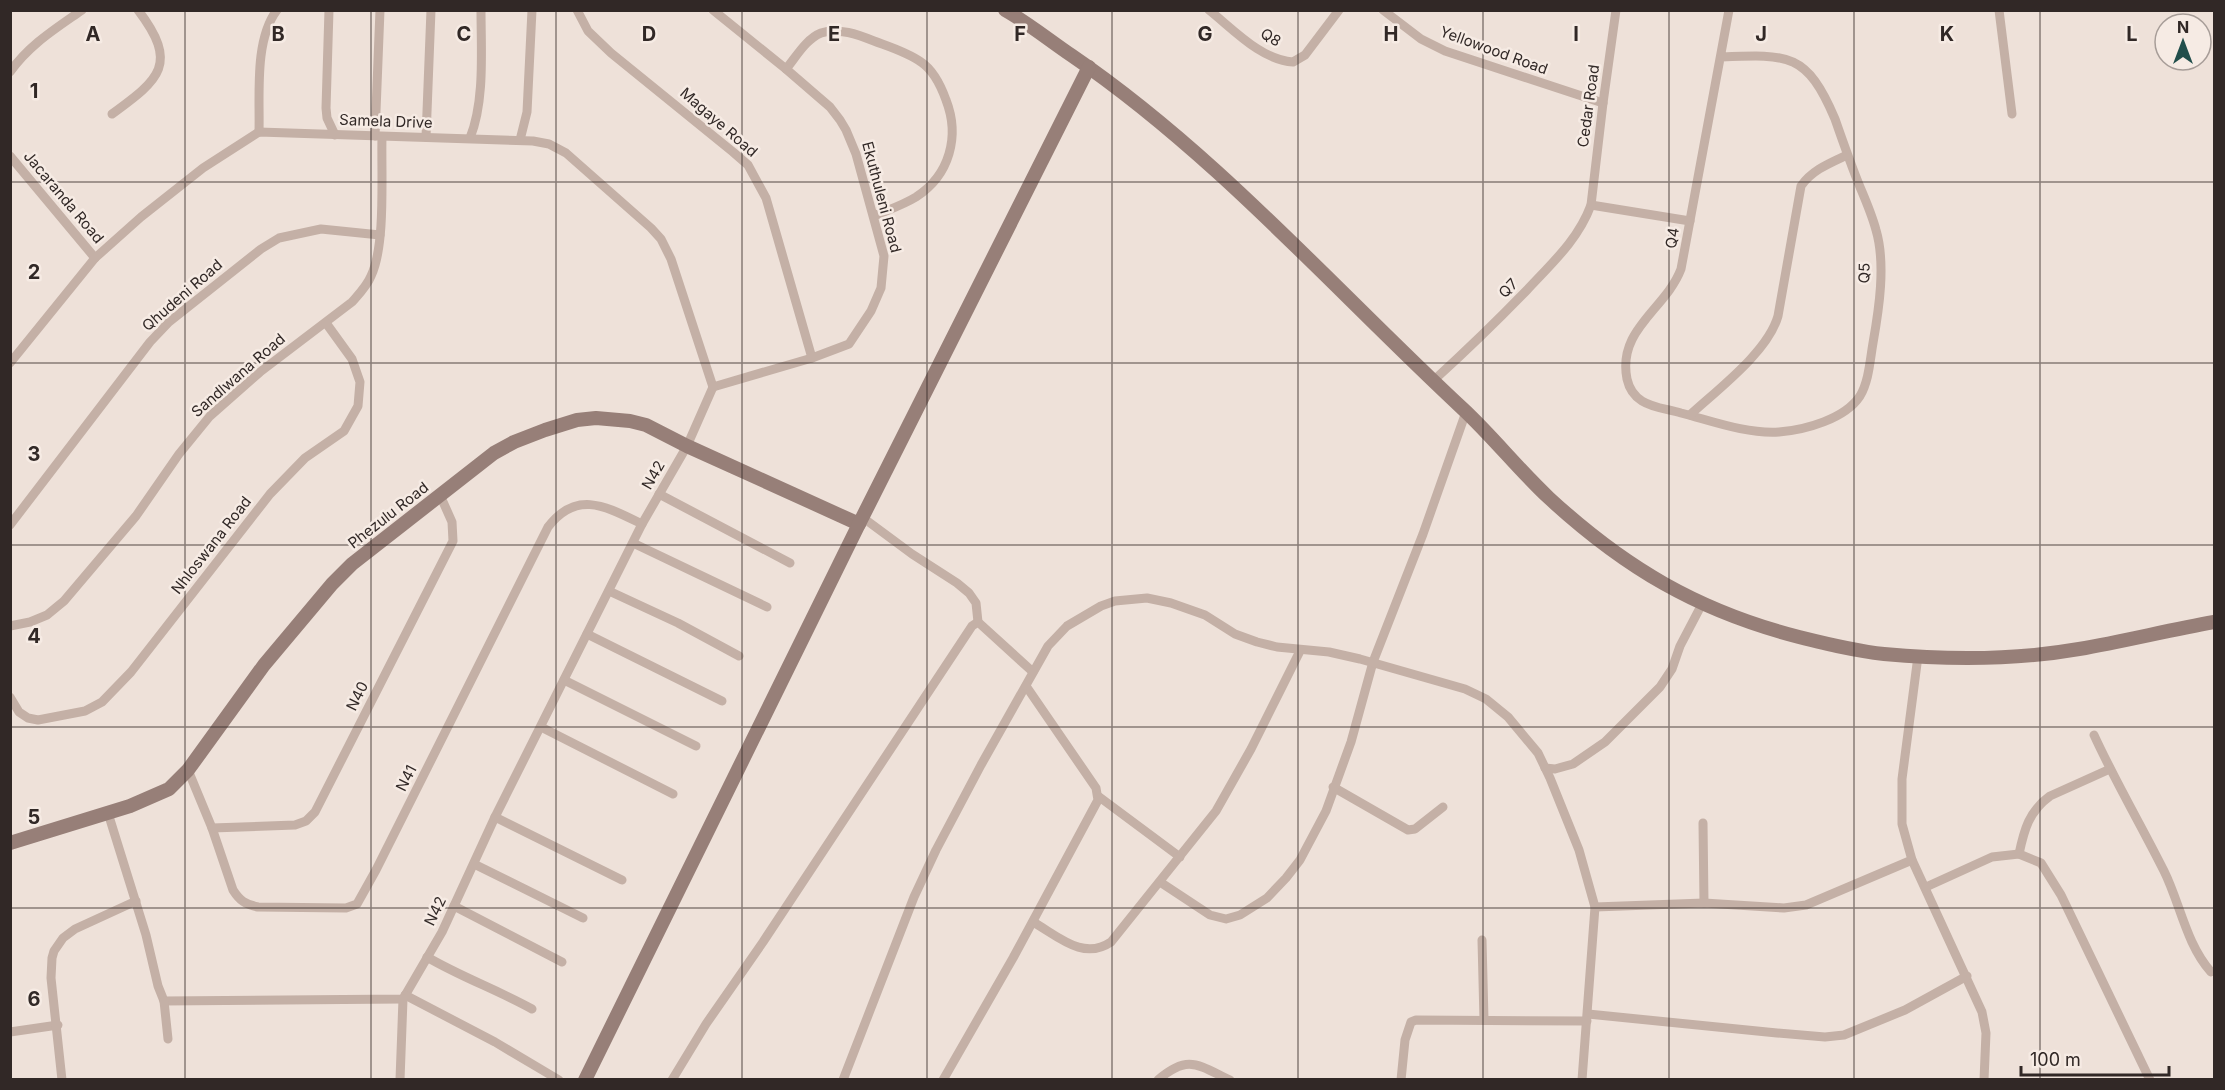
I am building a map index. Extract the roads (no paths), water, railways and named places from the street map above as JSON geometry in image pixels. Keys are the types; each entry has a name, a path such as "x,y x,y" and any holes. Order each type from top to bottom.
{"street":[{"path":"10,72 30,47 82,10"},
{"path":"112,114 146,88 153,80 160,64 158,40 138,10"},
{"path":"10,363 95,258 203,168 259,132 262,42 277,10"},
{"path":"329,10 326,108 327,118 334,135"},
{"name":"Sandlwana Road","path":"10,626 30,622 47,615 64,601 136,516 179,453 210,416 260,372 352,302 372,276 380,235 378,136 380,10"},
{"path":"426,138 431,10"},
{"path":"470,138 479,95 482,10"},
{"path":"520,140 528,101 532,10"},
{"name":"Magaye Road","path":"577,10 588,31 611,53 734,152 748,165 758,179 775,224 812,358"},
{"name":"Ekuthuleni Road","path":"713,10 830,107 846,130 856,154 884,256 881,288 871,311 849,344 812,358 713,387"},
{"path":"1005,10 1124,92 1199,156 1466,412 1547,496 1590,534 1658,582 1702,604 1777,631 1835,646 1882,654 1995,657 2035,654 2077,649 2214,622"},
{"name":"Q8","path":"1209,10 1262,51 1275,59 1293,62 1305,55 1339,10"},
{"name":"Yellowood Road","path":"1383,10 1421,39 1445,51 1602,103"},
{"name":"Cedar Road","path":"1591,205 1602,103 1616,10"},
{"name":"Q4","path":"1690,415 1642,400 1629,386 1625,365 1629,346 1637,330 1645,317 1674,286 1678,278 1685,251 1729,10"},
{"path":"1999,10 2012,114"},
{"path":"786,69 809,41 820,33 842,31 863,36 909,55 922,62 937,81 950,109 953,126 953,140 948,156 938,174 916,197 874,216"},
{"name":"Q5","path":"1690,415 1744,429 1778,432 1818,424 1834,417 1859,397 1866,379 1876,328 1880,262 1877,231 1827,101 1810,73 1801,66 1776,56 1721,57"},
{"path":"585,1080 860,521 1089,67"},
{"name":"Samela Drive","path":"259,132 520,140 549,144 566,153 661,239 670,259 713,387"},
{"path":"1690,415 1770,336 1778,316 1801,186 1818,169 1847,155"},
{"name":"Jacaranda Road","path":"10,156 95,258"},
{"path":"1591,205 1690,221"},
{"name":"Q7","path":"1433,381 1562,254 1585,221 1591,205"},
{"name":"Qhudeni Road","path":"10,525 150,342 169,322 261,249 279,238 321,229 380,235"},
{"name":"Nhloswana Road","path":"10,697 19,712 28,718 38,720 85,711 102,702 131,672 270,494 305,458 344,431 358,406 360,382 352,359 326,323"},
{"path":"687,446 713,387"},
{"path":"1160,882 1210,915 1226,919 1240,915 1267,898 1300,860 1326,812 1333,787 1351,742 1373,663 1423,534 1466,412"},
{"name":"Phezulu Road","path":"10,843 108,813 169,789 188,770 264,665 332,584 371,548 494,453 525,438 577,420 608,418 630,421 646,425 687,446 860,521"},
{"name":"N42","path":"404,997 454,906 495,817 642,525 687,446"},
{"path":"659,494 790,563"},
{"name":"N40","path":"212,828 295,825 306,821 315,813 453,541 452,522 440,495"},
{"name":"N41","path":"188,770 238,899 246,905 258,907 346,908 357,904 381,861 548,527 558,513 568,508 596,505 607,507 642,525"},
{"path":"860,521 969,593 976,603 978,621 1033,672"},
{"path":"633,543 767,608"},
{"path":"609,591 678,623 739,656"},
{"path":"843,1080 914,897 936,850 1048,646 1067,626 1101,606 1130,598 1147,598 1171,603 1205,615 1235,634 1257,642 1300,651 1329,652 1465,689 1486,699 1508,717 1538,753 1545,768 1579,850 1595,907 1582,1080"},
{"path":"1545,768 1555,769 1573,764 1605,742 1660,687 1672,669 1680,646 1702,604"},
{"path":"672,1080 706,1024 922,700 967,633 978,621"},
{"path":"587,634 723,700"},
{"path":"1033,922 1081,949 1101,948 1111,942 1216,810 1251,749 1300,651"},
{"path":"1918,656 1902,789 1902,824 1912,860 1967,976 1985,1023 1984,1080"},
{"path":"564,680 696,746"},
{"path":"943,1080 1033,922 1097,803 1096,788 1026,686"},
{"path":"541,727 673,794"},
{"path":"2094,735 2109,769 2164,872 2192,939 2211,972"},
{"path":"2019,854 2030,815 2042,802 2050,796 2109,769"},
{"path":"1333,787 1408,830 1415,829 1443,807"},
{"path":"1098,796 1180,857"},
{"path":"108,813 164,1001 168,1039"},
{"path":"495,817 622,880"},
{"path":"1702,823 1704,903"},
{"path":"1926,887 1992,857 2019,854 2041,863 2057,887 2150,1080"},
{"path":"1595,907 1704,903 1784,908 1806,905 1912,860"},
{"path":"474,864 584,918"},
{"path":"62,1080 58,1025 51,978 54,951 63,938 75,929 136,901"},
{"path":"454,906 562,962"},
{"path":"1482,940 1484,1020"},
{"path":"427,957 532,1009"},
{"path":"1401,1080 1405,1040 1411,1022 1588,1018 1834,1036 1844,1035 1905,1010 1967,976"},
{"path":"164,1001 404,997 495,1042 559,1080"},
{"path":"399,1080 404,997"},
{"path":"10,1032 58,1025"},
{"path":"1158,1080 1180,1064 1192,1064 1230,1080"}]}
